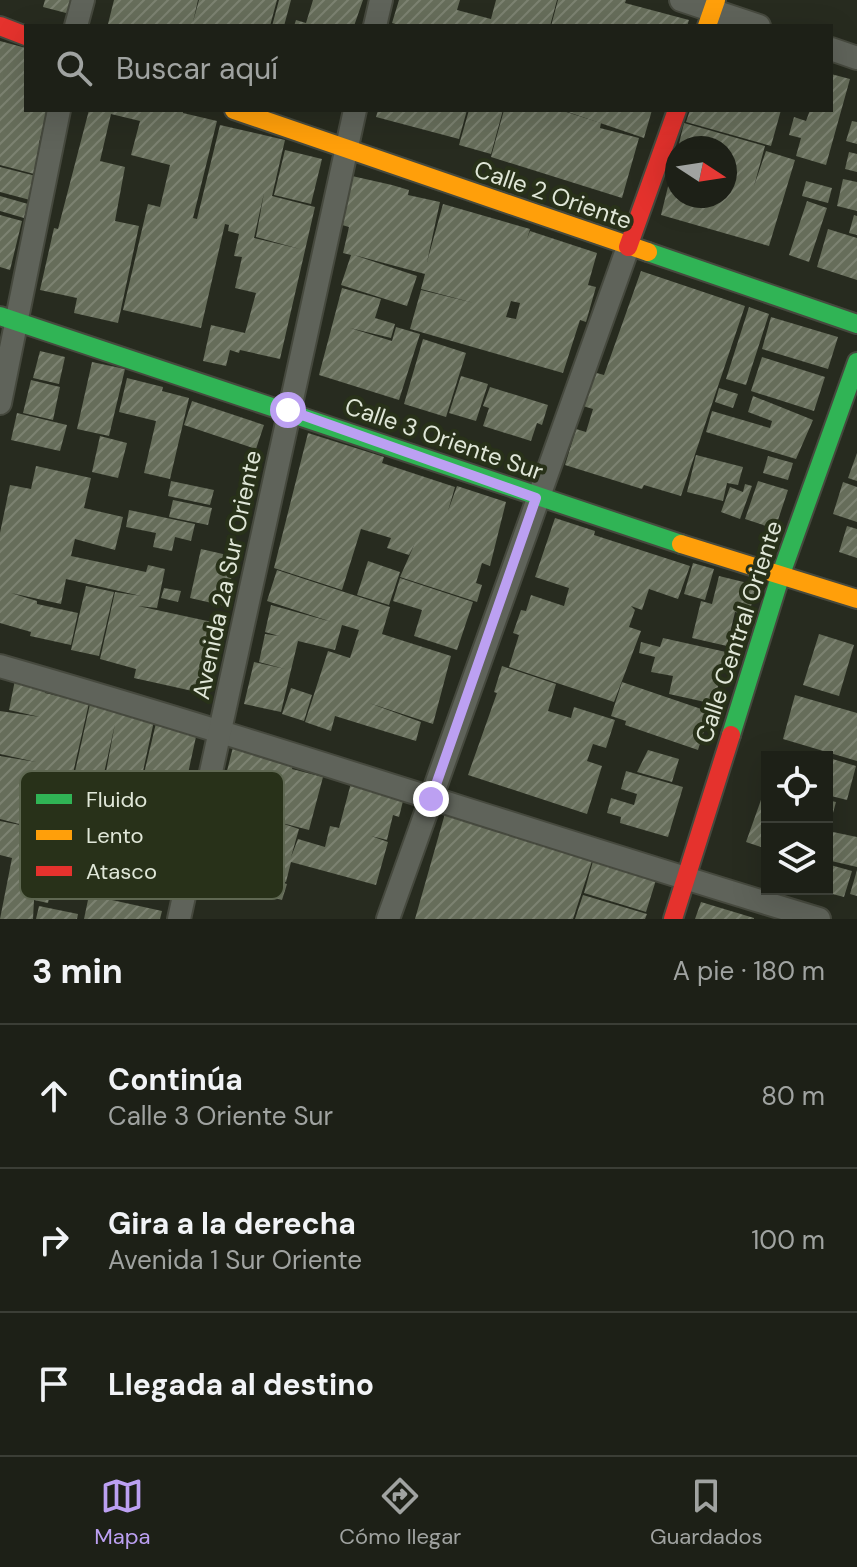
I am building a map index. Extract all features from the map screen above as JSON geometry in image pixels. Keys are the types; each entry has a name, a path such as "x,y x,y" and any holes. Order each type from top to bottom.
{"main road":[{"path":"0,26 24,35"},
{"name":"Calle 2 Oriente","path":"240,112 857,324"},
{"path":"628,247 676,112"},
{"name":"Calle 3 Oriente Sur","path":"9,319 288,410 536,498 857,599"},
{"name":"Calle Central Oriente","path":"673,919 781,574 857,362"}],"street":[{"path":"77,24 83,0"},
{"path":"375,24 381,0"},
{"path":"681,0 752,24"},
{"path":"833,50 857,58"},
{"path":"0,403 9,319 59,112"},
{"name":"Avenida 2a Sur Oriente","path":"212,771 355,112"},
{"path":"388,919 628,247"},
{"path":"0,666 221,730 431,799 819,919"},
{"name":"Avenida 2a Sur Oriente","path":"179,919 183,899"}],"building":[{"path":"45,0 73,0 70,14 43,7"},
{"path":"114,0 198,0 193,22 199,0 277,0 271,24 108,24"},
{"path":"279,0 291,0 285,24 273,24"},
{"path":"313,0 363,0 355,24 295,24 296,20 306,23"},
{"path":"399,0 460,0 457,10 491,19 496,0 557,0 551,24 392,23"},
{"path":"558,0 626,0 625,3 689,20 688,24 552,24"},
{"path":"0,41 24,47 24,112 47,112 39,143 47,145 38,175 0,165"},
{"path":"833,75 850,79 826,165 796,156 801,138 789,135 794,117 806,121 809,112 833,112"},
{"path":"88,112 183,112 217,121 193,218 197,219 220,125 285,140 272,196 315,207 280,359 230,350 226,366 203,361 211,325 245,333 256,293 235,288 242,257 234,256 239,234 228,231 229,225 225,224 201,328 123,310 148,204 160,207 170,165 131,155 140,121 111,114 100,161 125,167 115,221 139,226 118,323 74,313 77,298 40,290 54,228 58,229","holes":["264,193 256,237 300,249 254,238"]},
{"path":"377,112 466,112 459,139 376,117"},
{"path":"468,112 502,112 491,154 459,145"},
{"path":"503,112 566,112 601,123 600,128 639,138 622,198 491,157"},
{"path":"568,112 651,112 644,138"},
{"path":"689,112 780,112 771,146 686,122"},
{"path":"852,121 857,122 857,144 846,141"},
{"path":"684,123 730,136 681,136"},
{"path":"737,138 765,146 754,186 766,151 795,160 769,246 661,215 665,199 665,208 737,208"},
{"path":"285,150 322,159 311,204 274,195"},
{"path":"849,152 857,154 857,172 845,169"},
{"path":"0,167 36,176 30,200 0,192"},
{"path":"352,176 409,190 408,195 440,202 427,262 443,204 530,229 527,239 530,231 597,253 588,285 596,287 586,322 580,320 563,373 410,329 421,290 474,303 421,289 425,274 354,255 417,276 407,306 341,285 351,255 343,253 349,227 342,225","holes":["511,301 520,303 516,319 506,317"]},
{"path":"843,179 857,182 857,211 837,206"},
{"path":"806,181 832,188 828,203 802,196"},
{"path":"0,196 28,204 24,218 0,211"},
{"path":"807,201 827,208 809,262 789,255"},
{"path":"0,215 22,221 10,270 0,267"},
{"path":"854,215 857,216 857,235 849,233"},
{"path":"828,229 857,238 857,280 817,267"},
{"path":"641,271 745,306 681,496 644,485 642,489 565,465 576,429 586,432 593,409 583,406 593,372 604,375"},
{"path":"342,288 381,299 375,318 395,324 391,338 350,328 392,341 396,327 420,334 399,400 319,375"},
{"path":"749,307 769,314 746,385 726,379"},
{"path":"771,317 838,337 828,369 762,349"},
{"path":"423,339 466,353 446,417 404,404"},
{"path":"40,351 65,357 59,384 33,378"},
{"path":"762,357 825,377 814,411 751,391"},
{"path":"92,362 125,369 109,436 77,429"},
{"path":"461,376 488,384 476,421 449,413"},
{"path":"127,378 163,387 162,391 189,398 170,479 144,473 156,421 119,412"},
{"path":"31,380 60,387 53,420 23,413"},
{"path":"490,387 548,405 542,425 537,423 531,441 483,426 489,408 483,406"},
{"path":"719,388 738,394 733,408 715,402"},
{"path":"753,396 813,420 796,459 706,432 712,411 770,428 772,421 748,412"},
{"path":"192,401 264,425 256,449 184,425"},
{"path":"17,413 67,425 60,451 11,440"},
{"path":"308,433 384,457 382,463 455,487 448,511 457,486 506,502 490,566 482,563 476,583 482,585 477,602 400,577 415,543 409,555 387,548 391,538 361,529 342,590 274,568"},
{"path":"100,436 127,443 118,478 92,472"},
{"path":"857,453 857,481 848,478"},
{"path":"696,455 743,467 738,485 727,483 723,501 687,492"},
{"path":"768,456 793,463 788,480 763,473"},
{"path":"36,466 91,478 84,508 123,517 115,550 75,539 71,556 146,572 148,565 165,569 157,608 138,606 226,625 206,694 134,678 136,669 100,659 115,592 141,596 66,579 61,604 11,593 37,601 37,604 78,613 71,645 30,636 31,632 0,623 0,533 10,485 31,489"},
{"path":"171,481 214,490 210,505 168,496"},
{"path":"758,481 788,490 775,529 745,519"},
{"path":"843,482 857,487 857,522 833,514"},
{"path":"745,484 752,486 740,519 721,512 730,487 743,492"},
{"path":"173,500 212,508 208,525 169,517"},
{"path":"129,510 195,524 191,541 175,537 172,551 153,547 156,533 126,527"},
{"path":"555,518 595,531 594,535 690,566 678,599 649,589 642,610 631,606 635,610 629,627 641,631 614,702 509,667 519,635 513,633 521,610 526,611 531,595 564,606 569,588 535,577"},
{"path":"847,526 857,529 857,558 839,552"},
{"path":"201,549 236,557 225,606 190,598"},
{"path":"368,561 400,572 389,605 357,595"},
{"path":"693,563 714,569 705,600 684,594"},
{"path":"277,570 390,607 382,634 451,656 433,724 369,703 421,722 416,741 335,716 331,731 305,722 328,651 350,658 359,630 342,625 335,650 298,641 281,712 244,704 254,662 285,669 259,662 265,634 279,636 265,632 271,605 332,622 267,601"},
{"path":"719,576 756,585 749,615 735,612 727,646 692,638 701,601 712,604"},
{"path":"400,578 473,602 457,650 414,636 422,610 393,601"},
{"path":"86,586 114,592 99,656 71,650"},
{"path":"164,588 181,591 178,602 161,598"},
{"path":"819,634 854,645 839,696 803,685"},
{"path":"663,638 726,652 714,704 669,694 673,676 651,672 655,657 639,653 641,642 660,647"},
{"path":"502,666 556,684 548,711 571,718 574,707 615,720 606,748 593,744 587,761 602,766 587,814 468,775 497,693 494,692"},
{"path":"15,680 47,687 45,693 89,703 74,771 20,771 19,824 0,819 0,756 36,762 0,754 0,711 40,717 9,710"},
{"path":"622,682 710,712 698,750 625,725 626,721 611,716"},
{"path":"291,688 312,695 304,721 282,714"},
{"path":"795,695 857,713 857,761 833,754 833,751 783,739"},
{"path":"90,704 154,721 143,771 106,771 115,724 104,771 75,771"},
{"path":"156,723 197,732 189,771 145,771"},
{"path":"233,747 294,763 292,769 323,777 309,830 284,824 284,771 227,771"},
{"path":"648,750 679,759 672,782 637,772"},
{"path":"833,759 856,766 847,800 833,796"},
{"path":"626,771 683,787 668,837 620,823 621,817 607,813 611,798 634,805 637,794 621,789"},
{"path":"351,783 404,797 399,817 393,815 387,840 371,836 388,842 376,885 291,862 286,882 284,824 299,829 291,857 298,839 325,847 330,826 339,828"},
{"path":"761,800 761,847 746,842"},
{"path":"446,810 594,855 573,919 415,919"},
{"path":"0,821 20,825 20,899 49,899 48,903 34,900 33,919 0,919 12,858 0,855"},
{"path":"833,832 857,837 857,867 833,861"},
{"path":"593,861 656,880 646,912 584,893"},
{"path":"833,866 852,871 844,897 833,894"},
{"path":"857,870 857,896 850,894"},
{"path":"583,895 647,914 645,919 575,919"},
{"path":"88,899 107,899 162,911 160,919 84,919"},
{"path":"701,902 754,918 754,919 695,919"},
{"path":"39,906 78,914 77,919 36,919"}],"traffic: fast":[{"path":"648,252 857,324"},
{"path":"0,316 681,544"},
{"path":"731,735 781,574 857,362"}],"traffic: slow":[{"path":"708,24 716,0"},
{"path":"240,112 648,252"},
{"path":"681,544 857,599"}],"traffic: jam":[{"path":"0,26 24,35"},
{"path":"628,247 676,112"},
{"path":"673,919 731,735"}],"route":[{"path":"288,410 536,498 431,799"}]}
